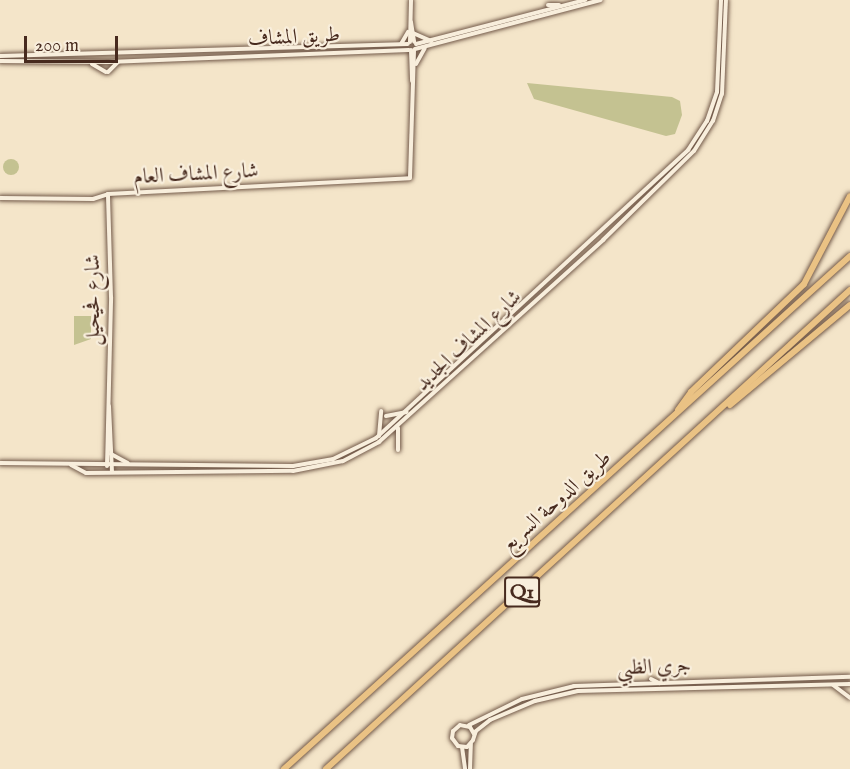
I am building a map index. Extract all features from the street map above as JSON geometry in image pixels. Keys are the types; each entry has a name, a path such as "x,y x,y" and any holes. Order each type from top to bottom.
{"highway":[{"path":"675,416 691,392 804,284 850,196"},
{"name":"طريق الدوحة السريع","path":"284,769 850,256"},
{"name":"طريق الدوحة السريع","path":"326,769 850,290"},
{"path":"717,413 750,391 850,305"}],"street":[{"path":"411,0 413,82"},
{"name":"طريق المشاف","path":"0,61 119,62 398,50 585,0"},
{"name":"طريق المشاف","path":"0,56 72,57 401,44 425,48 601,0"},
{"name":"شارع المشاف الجديد","path":"0,463 243,466 324,462 379,436 408,412 694,142 717,92 721,0"},
{"name":"شارع المشاف الجديد","path":"70,464 84,473 293,471 327,466 358,454 398,428 603,240 698,146 713,120 723,88 726,0"},
{"path":"548,4 562,6"},
{"path":"520,18 528,11"},
{"path":"401,44 411,21"},
{"path":"409,28 415,68 413,82"},
{"path":"413,33 431,41"},
{"path":"415,68 425,48"},
{"path":"398,50 411,58"},
{"path":"65,51 72,57"},
{"path":"88,62 107,72 119,62"},
{"name":"شارع المشاف العام","path":"0,198 93,199 108,194 394,181 410,178 412,172 413,82"},
{"name":"شارع فحيحيل","path":"108,194 110,472"},
{"path":"379,436 381,411"},
{"path":"386,416 408,412"},
{"path":"398,428 398,450"},
{"path":"98,465 109,455 131,465"},
{"path":"219,471 243,466"},
{"name":"جري الظبي","path":"467,725 532,696 587,685 850,677"},
{"path":"651,679 660,683"},
{"path":"587,685 594,680"},
{"name":"جري الظبي","path":"474,734 484,724 508,711 578,691 850,684"},
{"path":"833,685 850,698"},
{"path":"714,691 720,687"},
{"path":"639,689 644,692"},
{"path":"572,696 578,691"},
{"path":"470,769 471,744 474,734 467,725 458,726 452,734 454,743 462,747 471,744"},
{"path":"462,747 465,769"}],"shaded area":[{"path":"527,83 672,97 680,101 682,115 675,134 666,136 534,99"},
{"path":"11,159 19,167 11,175 3,167"},
{"path":"74,316 91,316 91,339 74,345"}]}
